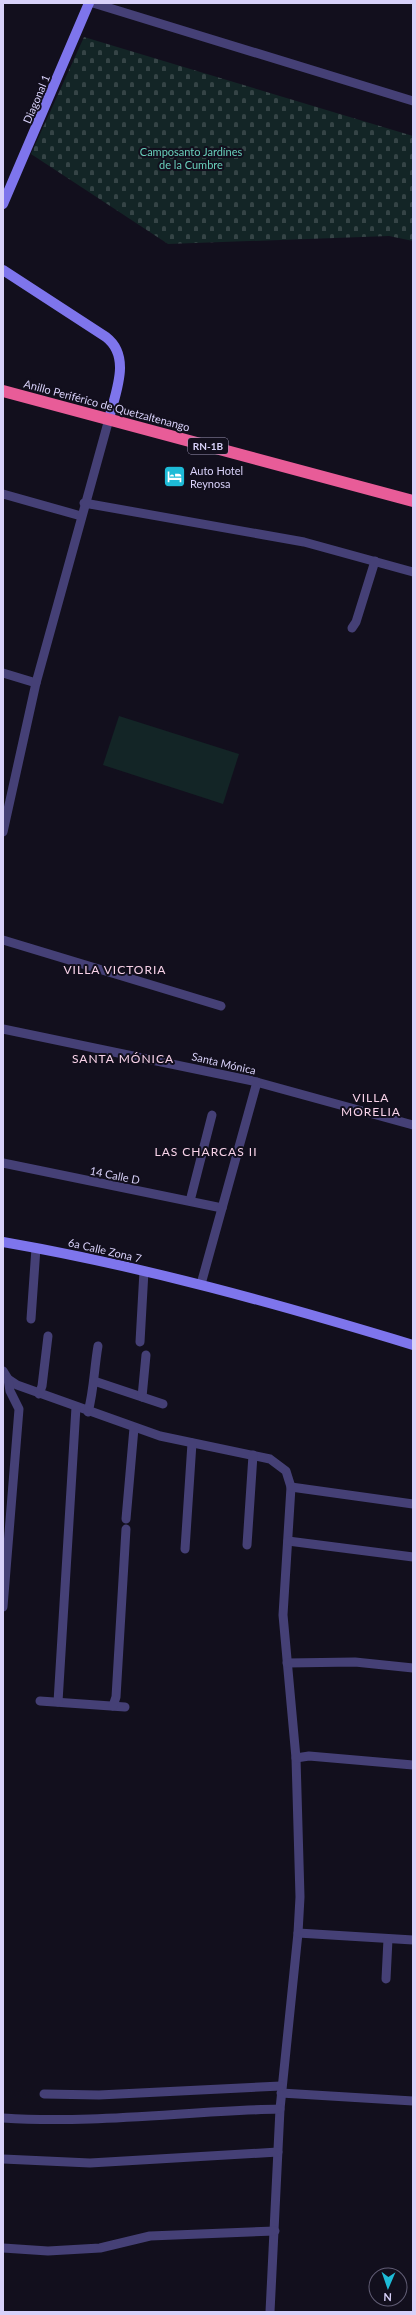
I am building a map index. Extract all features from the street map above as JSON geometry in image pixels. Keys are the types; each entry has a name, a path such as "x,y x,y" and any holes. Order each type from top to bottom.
{"highway":[{"name":"Anillo Periférico de Quetzaltenango","path":"3,391 413,501"}],"street":[{"name":"Diagonal 1","path":"3,204 89,3"},
{"path":"93,3 141,20 210,38 413,101"},
{"path":"3,270 106,337 116,347 120,356 120,374 109,419 84,503 36,683 3,832"},
{"path":"3,494 81,516"},
{"path":"84,503 304,542 375,560 413,572"},
{"path":"352,628 356,622 375,560"},
{"path":"3,673 36,683"},
{"path":"3,940 221,1006"},
{"name":"Santa Mónica","path":"3,1028 103,1048 257,1082 413,1125"},
{"path":"200,1284 257,1082"},
{"path":"190,1201 212,1115"},
{"name":"14 Calle D","path":"3,1163 222,1208"},
{"name":"6a Calle Zona 7","path":"3,1242 89,1257 200,1284 413,1345"},
{"path":"31,1319 36,1248"},
{"path":"140,1342 144,1271"},
{"path":"40,1394 48,1336"},
{"path":"88,1412 94,1381 98,1346"},
{"path":"142,1396 146,1355"},
{"path":"6,1375 40,1394 134,1428 192,1443 270,1459 282,1465 289,1475 291,1487 283,1597 287,1663 296,1758 299,1848 298,1933 281,2090 270,2312"},
{"path":"3,1607 19,1409 10,1391 6,1375"},
{"path":"94,1381 163,1404"},
{"path":"58,1702 76,1408"},
{"path":"126,1519 134,1428"},
{"path":"185,1549 192,1443"},
{"path":"247,1545 253,1455"},
{"path":"291,1487 413,1504"},
{"path":"113,1706 116,1697 126,1529"},
{"path":"288,1541 413,1557"},
{"path":"287,1663 355,1662 413,1668"},
{"path":"40,1701 58,1702 63,1704 125,1707"},
{"path":"296,1758 309,1756 413,1764"},
{"path":"298,1933 413,1940"},
{"path":"386,1979 388,1939"},
{"path":"44,2094 99,2095 281,2090 413,2101"},
{"path":"3,2118 107,2119 227,2110 280,2109"},
{"path":"3,2159 90,2164 278,2152"},
{"path":"3,2248 48,2251 100,2248 150,2236 275,2231"}],"green space":[{"name":"Camposanto Jardínes de la Cumbre","path":"84,37 413,136 413,241 389,236 168,244 31,154"},
{"path":"119,716 239,754 223,804 103,765"}],"place":[{"name":"Auto Hotel Reynosa","path":"175,476"}],"district":[{"name":"VILLA VICTORIA","path":"115,969"},
{"name":"SANTA MÓNICA","path":"123,1058"},
{"name":"VILLA MORELIA","path":"371,1104"},
{"name":"LAS CHARCAS II","path":"206,1151"}]}
